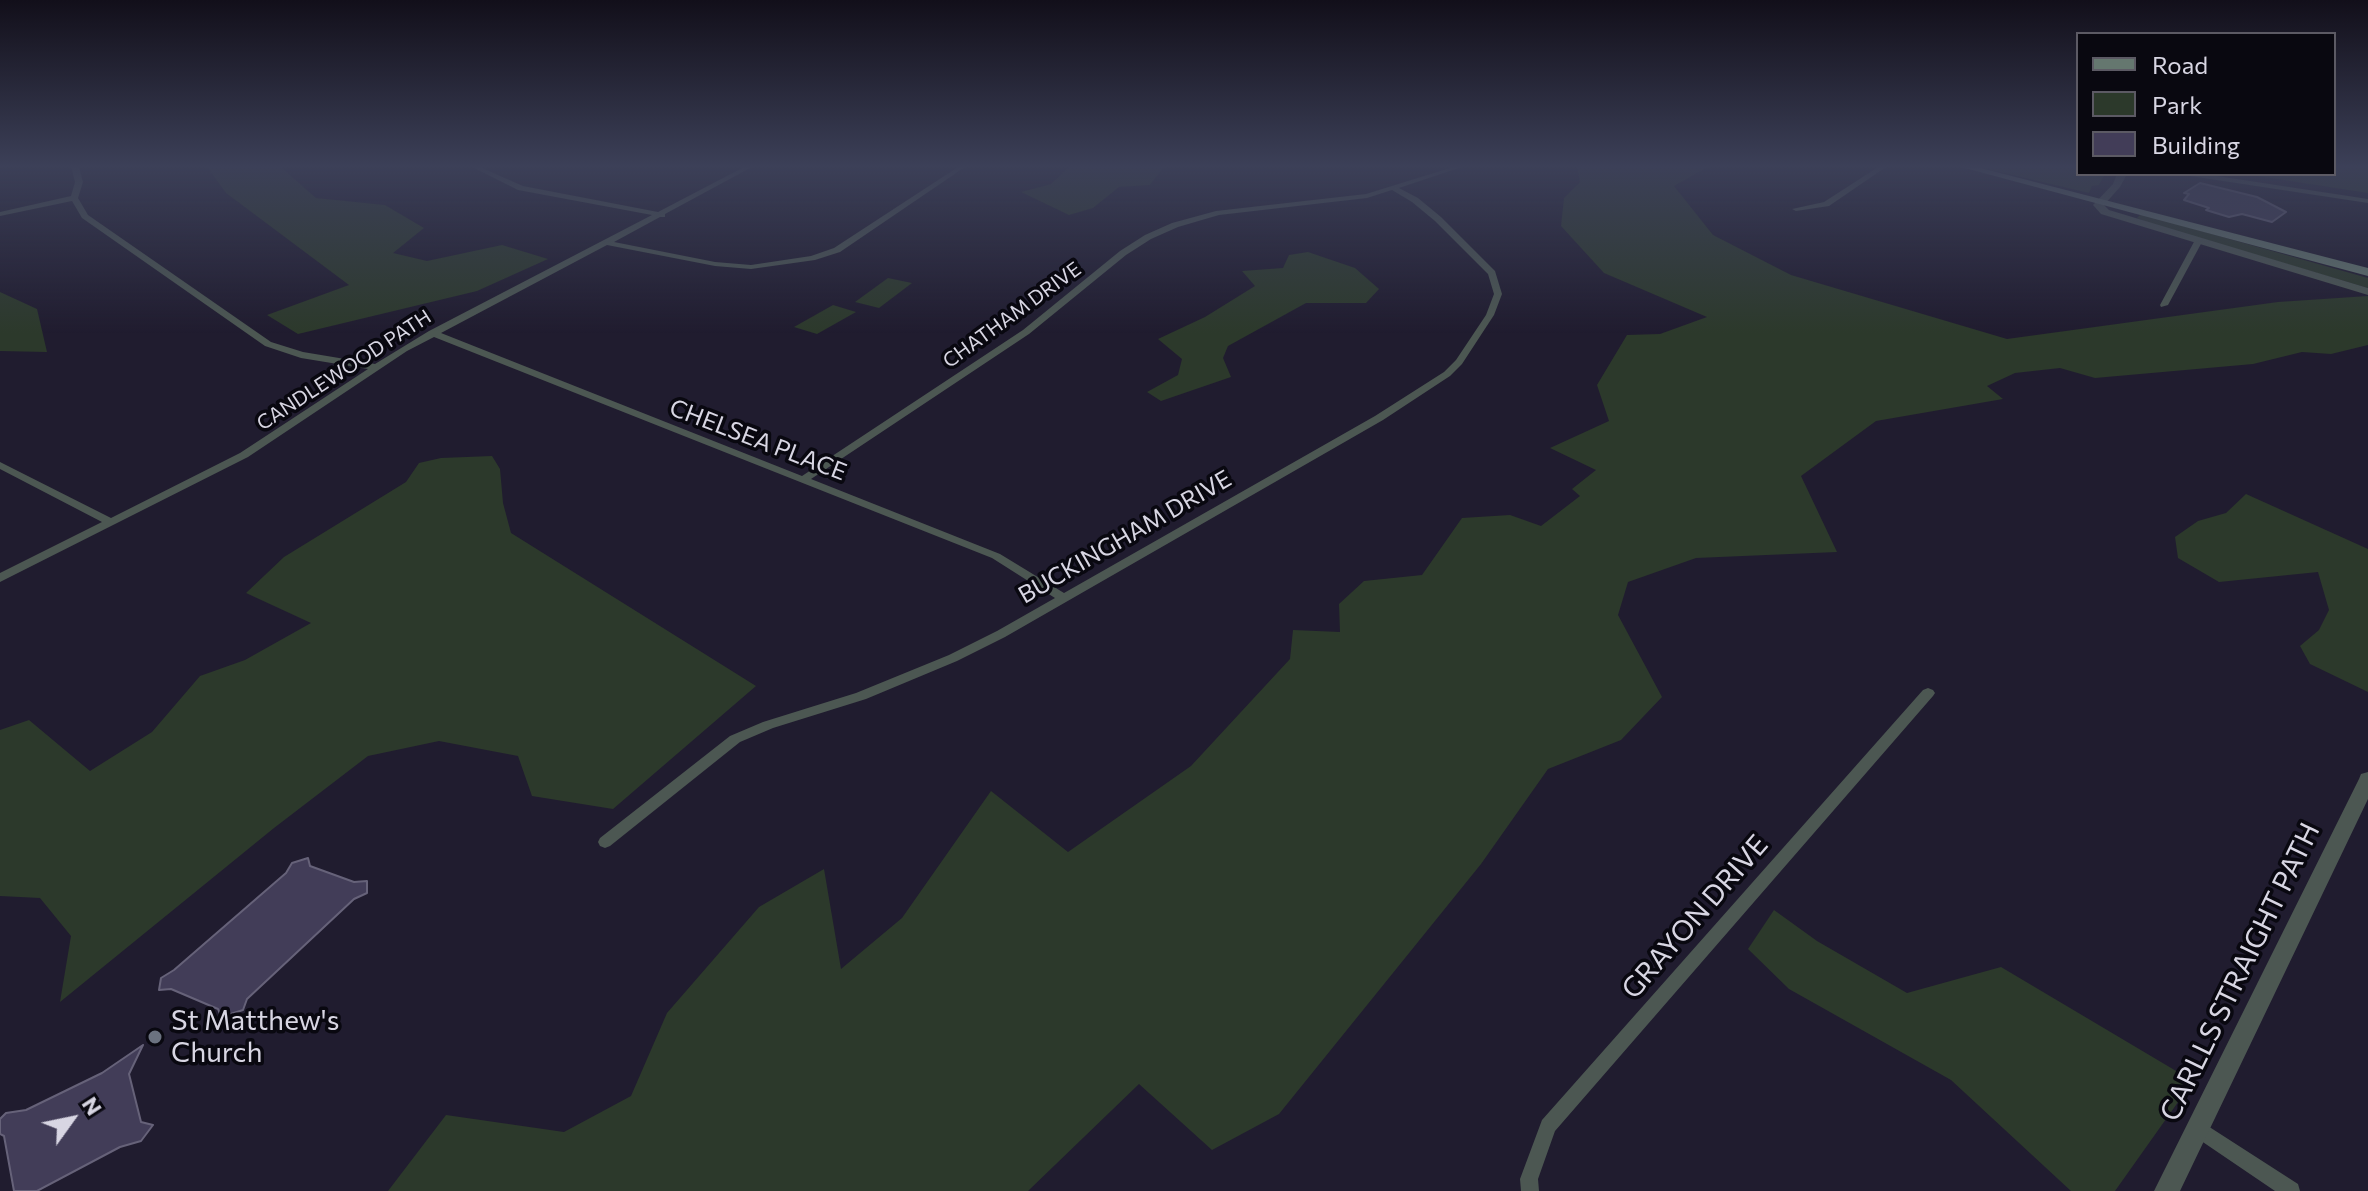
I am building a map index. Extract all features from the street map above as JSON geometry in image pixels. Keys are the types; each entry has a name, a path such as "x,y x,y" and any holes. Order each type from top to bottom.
{"main road":[{"path":"2180,223 2368,272"}],"street":[{"path":"94,223 268,344 301,355 376,367"},
{"name":"CANDLEWOOD PATH","path":"0,578 244,455 432,333 648,223"},
{"path":"609,243 715,264 751,267 812,258 837,250 878,223"},
{"name":"CHATHAM DRIVE","path":"804,479 1026,332 1123,253 1148,237 1184,223"},
{"name":"BUCKINGHAM DRIVE","path":"605,842 735,739 768,725 861,696 953,658 1424,391 1459,362 1498,294 1492,273 1442,223"},
{"path":"2132,223 2368,292"},
{"path":"2164,305 2198,242"},
{"name":"CHELSEA PLACE","path":"432,333 996,556 1063,597"},
{"path":"0,465 111,522"},
{"name":"GRAYON DRIVE","path":"1530,1191 1529,1179 1548,1126 1928,693"},
{"name":"CARLLS STRAIGHT PATH","path":"2167,1191 2368,779"},
{"path":"2197,1128 2291,1191"}],"green space":[{"path":"266,223 415,223 424,228 393,253 427,261 502,245 548,259 477,291 298,334 267,315 349,285"},
{"path":"1561,223 1703,223 1713,235 1791,275 2007,339 2278,302 2368,296 2368,345 2331,354 2302,352 2253,364 2095,378 2060,368 2015,373 1987,386 2003,399 1876,421 1801,476 1837,552 1696,558 1628,582 1618,615 1662,697 1621,740 1548,769 1481,864 1279,1114 1212,1150 1139,1084 1028,1191 388,1191 446,1115 564,1132 631,1096 667,1013 759,907 824,869 841,969 902,918 991,791 1068,852 1191,766 1290,659 1293,630 1340,632 1339,604 1364,581 1422,575 1462,518 1510,515 1541,526 1580,496 1572,489 1596,470 1550,448 1609,421 1597,385 1627,335 1660,334 1707,317 1604,273 1561,226"},
{"path":"2148,223 2171,223 2368,278 2368,288"},
{"path":"1308,252 1355,268 1379,289 1366,303 1306,303 1228,346 1223,358 1231,377 1161,401 1147,392 1178,375 1182,359 1158,339 1205,317 1255,286 1242,271 1283,268 1289,255"},
{"path":"888,278 912,283 879,308 855,302"},
{"path":"0,292 37,309 47,352 0,351"},
{"path":"833,305 856,312 817,334 794,327"},
{"path":"492,456 500,469 503,503 511,533 756,686 613,809 532,796 518,756 439,741 368,756 274,828 60,1002 71,936 40,898 0,896 0,730 29,720 90,771 152,732 200,676 245,660 311,623 246,593 284,557 406,482 419,463 441,458"},
{"path":"2246,494 2368,549 2368,692 2310,664 2300,646 2319,630 2329,610 2318,572 2219,582 2178,558 2175,537 2198,521 2226,513"},
{"path":"1774,910 1817,941 1907,993 2001,967 2193,1081 2115,1191 2071,1191 1951,1080 1789,989 1748,949"}],"building":[{"path":"308,858 310,866 354,882 367,881 367,893 354,899 247,999 243,1010 221,1017 218,1009 171,989 159,990 161,978 286,873 292,863"},
{"path":"143,1045 129,1074 141,1122 153,1125 141,1141 120,1147 37,1191 14,1191 4,1136 0,1134 0,1119 6,1113 26,1110 102,1073"}],"place":[{"name":"St Matthew's Church","path":"155,1037"}]}
